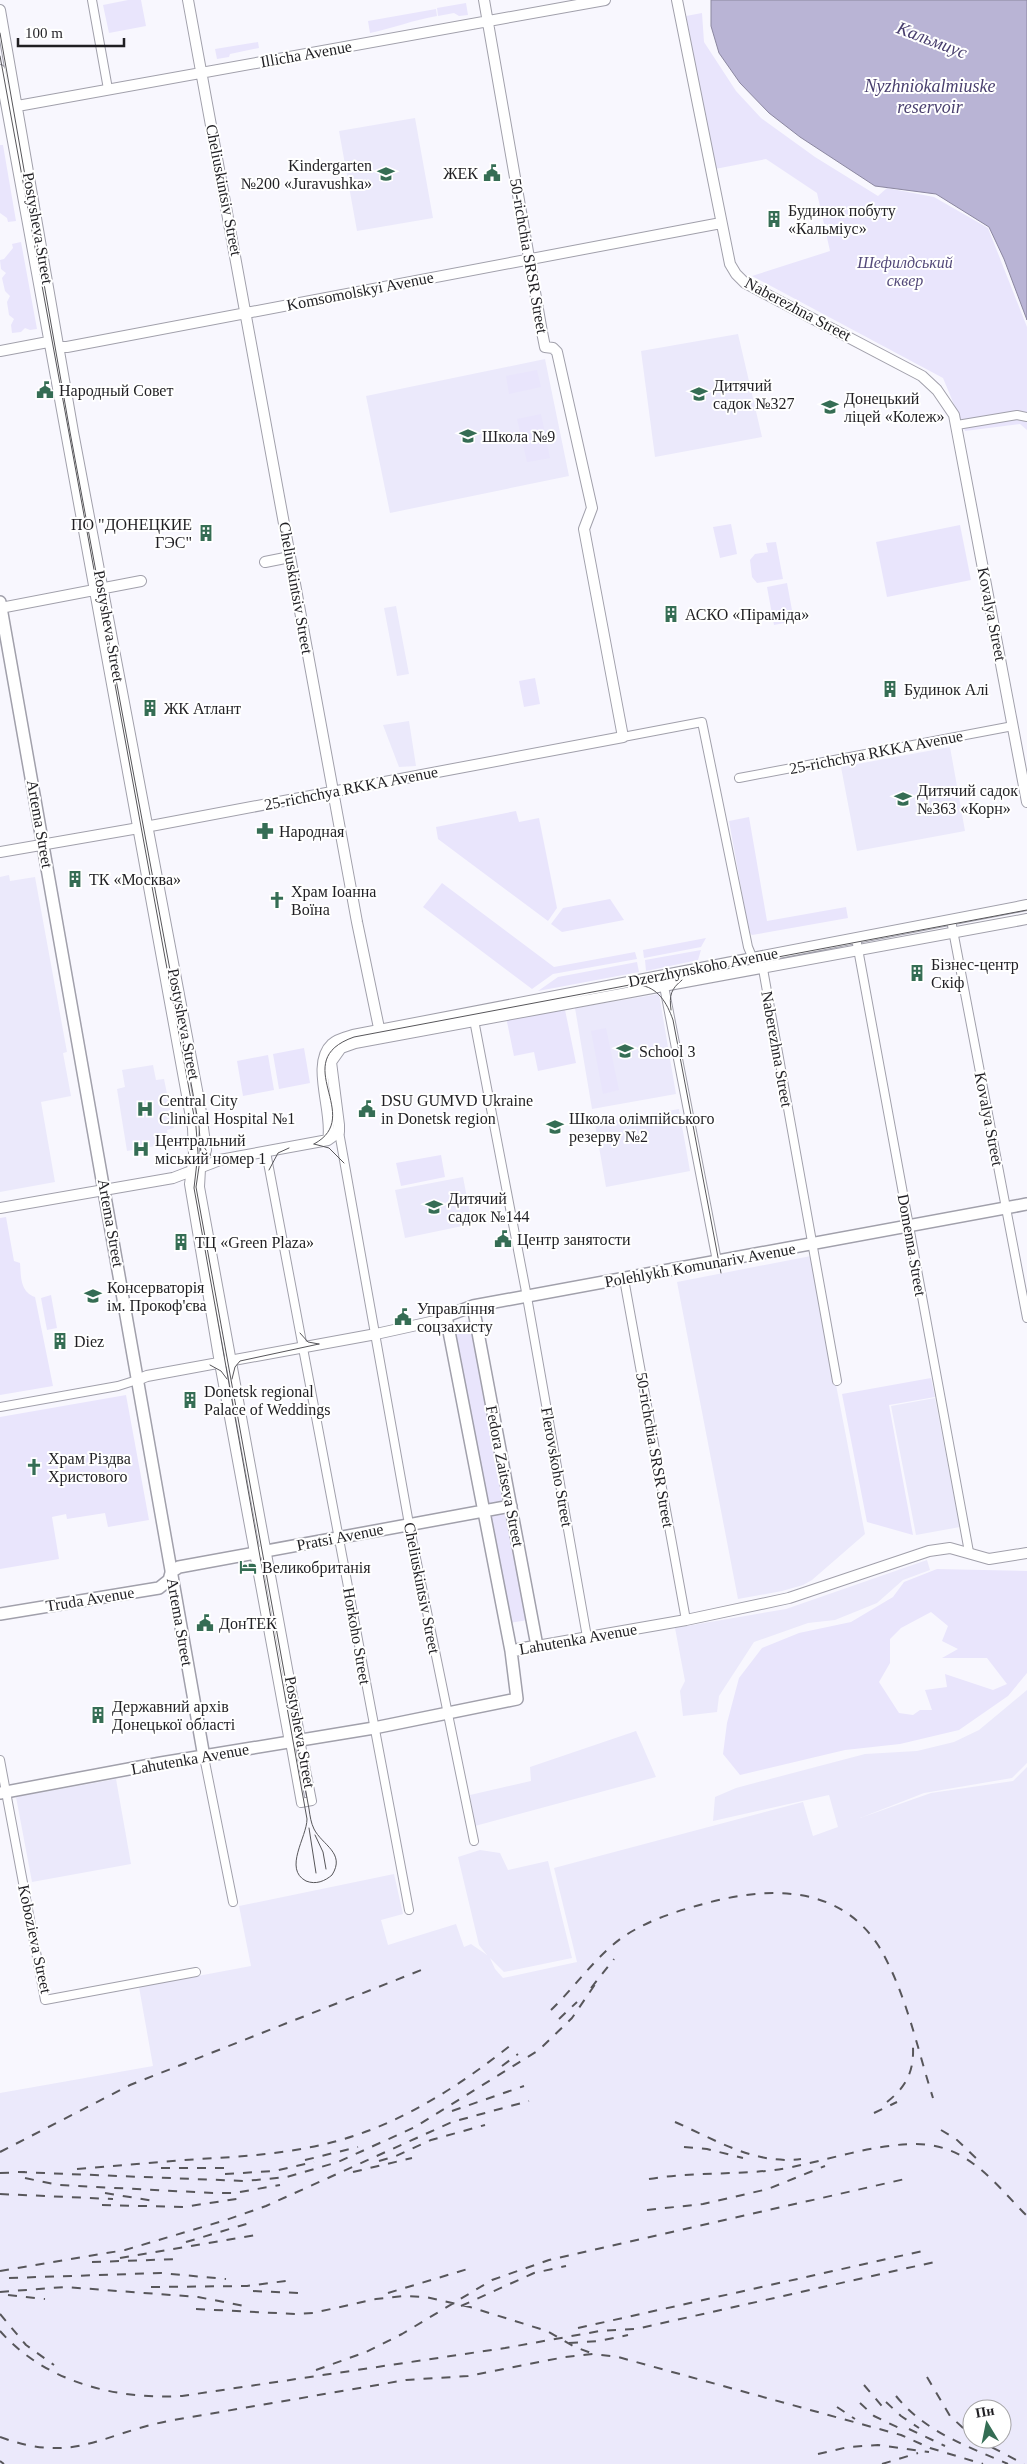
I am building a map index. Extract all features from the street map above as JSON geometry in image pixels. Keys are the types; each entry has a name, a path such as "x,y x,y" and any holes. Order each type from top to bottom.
{"main road":[{"name":"Artema Street","path":"0,606 106,1190 137,1380 204,1757"},
{"name":"Polehlykh Komunariv Avenue","path":"446,1316 473,1306 1027,1204"},
{"name":"Fedora Zaitseva Street","path":"473,1306 537,1646"},
{"name":"Fedora Zaitseva Street","path":"446,1316 511,1651"},
{"name":"Pratsi Avenue","path":"171,1572 179,1567 511,1506"},
{"name":"Truda Avenue","path":"0,1614 159,1588 169,1580 171,1572"},
{"name":"Lahutenka Avenue","path":"3,1793 374,1728 518,1699 511,1651 537,1646"}],"street":[{"path":"92,0 108,90"},
{"name":"Cheliuskintsiv Street","path":"188,0 333,792 379,1028"},
{"name":"50-richchia SRSR Street","path":"484,0 546,347 553,348 557,352 592,508 584,529 623,737"},
{"name":"Illicha Avenue","path":"12,107 605,0"},
{"name":"Naberezhna Street","path":"676,0 721,223 730,264 736,274 745,283 922,376 948,404 957,425"},
{"name":"Postysheva Street","path":"0,10 12,107 48,342 205,1140 206,1150 190,1184 262,1552 295,1741 301,1803 312,1801 295,1741"},
{"name":"Postysheva Street","path":"0,70 12,107 58,347 98,589"},
{"name":"Komsomolskyi Avenue","path":"58,347 721,223"},
{"path":"0,351 48,342 58,347"},
{"path":"957,425 1017,415 1027,417"},
{"name":"Kovalya Street","path":"957,425 1027,802"},
{"path":"265,562 290,557"},
{"path":"0,606 141,581"},
{"name":"Naberezhna Street","path":"702,722 748,947 756,966 762,969 838,1382"},
{"name":"25-richchya RKKA Avenue","path":"0,852 333,792 702,722"},
{"name":"25-richchya RKKA Avenue","path":"739,778 1013,726"},
{"name":"Postysheva Street","path":"143,827 193,1128 196,1170"},
{"name":"Dzerzhynskoho Avenue","path":"379,1028 1027,905"},
{"name":"Dzerzhynskoho Avenue","path":"388,1036 665,988 1027,919"},
{"name":"Kovalya Street","path":"951,920 1027,1318"},
{"name":"Domenna Street","path":"856,938 969,1552"},
{"path":"662,975 717,1261"},
{"path":"474,1020 527,1296"},
{"path":"328,1140 330,1122 322,1070 325,1053 338,1040 379,1028 388,1036"},
{"path":"0,1208 176,1177 227,1159 328,1140 339,1132 339,1120 331,1069 333,1056 341,1048 388,1036"},
{"name":"Cheliuskintsiv Street","path":"339,1132 409,1524 474,1841"},
{"path":"205,1140 211,1152 218,1158 227,1159"},
{"name":"Horkoho Street","path":"266,1152 300,1333 305,1347 409,1910"},
{"name":"50-richchia SRSR Street","path":"624,1279 686,1620"},
{"name":"Flerovskoho Street","path":"527,1296 587,1637"},
{"name":"Polehlykh Komunariv Avenue","path":"305,1347 436,1321 446,1316"},
{"path":"0,1407 118,1386 147,1376 305,1347"},
{"name":"Lahutenka Avenue","path":"537,1646 686,1620 789,1598 929,1551 950,1548 989,1559 1027,1554"},
{"name":"Artema Street","path":"204,1757 233,1902"},
{"name":"Kobozieva Street","path":"0,1760 3,1793 45,2000 196,1972"}],"shaded area":[{"name":"Kindergarten №200 «Juravushka»","path":"415,118 433,218 357,231 339,131"},
{"name":"Дитячий садок №327","path":"738,334 762,437 655,457 641,351"},
{"name":"Школа №9","path":"545,359 569,476 390,513 366,396"},
{"path":"396,606 409,674 397,676 384,608"},
{"path":"409,721 416,766 399,767 383,725"},
{"name":"Дитячий садок №363 «Корн»","path":"950,747 965,831 857,851 841,767"},
{"path":"9,875 10,881 35,877 67,1052 63,1053 71,1096 41,1102 55,1182 0,1192 0,877"},
{"name":"School 3","path":"659,994 676,1094 592,1109 575,1008"},
{"name":"Central City Clinical Hospital №1","path":"153,1065 156,1080 164,1079 174,1128 167,1130 170,1148 163,1149 162,1145 127,1151 117,1089 125,1087 122,1070"},
{"path":"679,1109 690,1171 606,1187 595,1124"},
{"name":"Дитячий садок №144","path":"463,1177 472,1224 405,1238 395,1190"},
{"path":"811,1256 865,1534 812,1580 803,1585 738,1599 677,1282"},
{"path":"935,1398 960,1527 916,1535 891,1406"},
{"path":"927,1560 930,1570 903,1580 877,1603 835,1620 808,1623 754,1642 719,1696 717,1712 683,1716 680,1691 685,1681 675,1628 786,1609"},
{"path":"1027,1690 1027,1763 1012,1778 924,1793 860,1818 931,1793 1013,1781 1027,1767 1027,2464 0,2464 0,2093 153,2066 139,1987 251,1966 239,1906 394,1874 403,1914 381,1920 388,1945 456,1924 464,1947 471,1944 487,1955 479,1945 458,1857 480,1850 500,1853 508,1870 548,1861 572,1958 504,1972 490,1958 495,1969 503,1978 577,1962 554,1868 803,1802 813,1836 838,1827 829,1795 713,1821 715,1797 736,1788 865,1754 917,1751 954,1742 979,1730"},
{"path":"636,1731 656,1777 475,1826 470,1795 531,1781 530,1767"},
{"path":"116,1779 131,1864 32,1882 16,1797"}],"green space":[{"path":"128,0 141,0 146,26 109,33 103,5"},
{"path":"466,3 468,15 459,16 454,13 438,16 437,8"},
{"path":"436,9 437,16 370,33 368,21"},
{"name":"Шефилдський сквер","path":"702,13 704,42 736,91 761,118 815,157 878,196 887,188 934,197 988,228 1027,327 1027,430 1020,424 965,431 943,378 752,276 830,251 817,193 766,159 715,169 686,16"},
{"path":"258,42 259,48 230,54 229,57 217,59 215,49"},
{"path":"0,145 3,145 16,221 8,222 7,218 0,213"},
{"path":"21,242 37,329 30,330 25,328 21,332 12,333 11,325 14,319 9,315 7,302 10,296 5,291 2,278 6,273 1,269 0,260 4,259 13,248 12,244"},
{"path":"537,370 541,387 509,394 506,376"},
{"path":"541,414 550,458 527,462 517,419"},
{"path":"731,524 737,554 720,558 713,527"},
{"path":"960,525 971,580 887,597 876,542"},
{"path":"776,542 783,579 757,583 752,577 750,560 755,554 768,552 766,543"},
{"path":"787,583 794,621 774,625 767,587"},
{"path":"535,678 540,704 524,707 519,681"},
{"path":"516,811 519,822 539,818 557,908 548,921 438,839 436,827"},
{"path":"749,817 767,921 846,907 848,918 752,935 749,932 729,821"},
{"path":"442,883 554,967 635,952 637,959 553,974 532,989 423,907"},
{"path":"610,899 624,920 562,932 551,924 563,908"},
{"path":"706,938 701,947 644,958 643,950"},
{"path":"701,950 698,960 646,971 645,960"},
{"path":"637,962 639,972 538,991 558,977"},
{"path":"564,1005 576,1063 538,1071 534,1052 514,1056 506,1017"},
{"path":"606,1028 619,1090 603,1094 591,1031"},
{"path":"304,1048 310,1083 279,1089 273,1054"},
{"path":"268,1055 274,1090 243,1096 237,1061"},
{"path":"441,1155 445,1177 401,1186 396,1163"},
{"path":"6,1217 14,1261 20,1263 21,1278 26,1291 35,1297 53,1386 0,1395 0,1218"},
{"path":"51,1295 57,1328 47,1330 41,1298"},
{"path":"473,1320 508,1502 487,1506 453,1324"},
{"path":"931,1378 935,1397 889,1405 913,1535 867,1522 842,1394"},
{"path":"126,1395 149,1520 108,1527 105,1513 67,1519 66,1514 52,1517 59,1559 0,1569 0,1417"},
{"path":"508,1512 528,1620 509,1623 489,1516"},
{"path":"937,1569 1027,1571 1027,1673 1008,1696 959,1730 900,1744 845,1750 740,1775 723,1754 727,1723 739,1678 762,1648 799,1633 851,1622 893,1597 904,1582","holes":["931,1612 948,1626 942,1641 958,1649 942,1658 987,1658 1007,1684 993,1690 945,1674 947,1687 925,1690 932,1710 920,1710 913,1715 899,1713 879,1682 890,1663 890,1639 901,1628"]}],"water":[{"name":"Nyzhniokalmiuske reservoir","path":"711,0 1027,0 1027,320 1004,259 989,227 936,194 875,186 800,137 769,113 740,83 719,53 711,26"}],"tram line":[{"path":"0,33 70,432 199,1126 201,1153 196,1187 310,1817 314,1829 335,1855 336,1867 332,1875 323,1881 306,1881 299,1876 296,1869 296,1861 307,1819 194,1188 198,1153 196,1127 0,56"},
{"path":"314,1144 328,1132 333,1119 332,1104 325,1074 326,1060 335,1047 354,1037 1027,910"},
{"path":"671,1010 670,1000 672,993 675,986 682,980"},
{"path":"639,985 646,986 657,992 668,1008 673,1020 721,1273"},
{"path":"201,1142 214,1158 227,1159"},
{"path":"314,1144 329,1148 344,1163"},
{"path":"269,1170 278,1153 289,1148"},
{"path":"300,1333 308,1342 319,1344"},
{"path":"232,1379 235,1367 240,1361 319,1344"},
{"path":"210,1365 221,1371 227,1379"},
{"path":"309,1828 316,1873"},
{"path":"315,1835 323,1852 326,1869"}],"railway":[{"path":"551,2010 613,1945 631,1932 658,1918 696,1906 746,1895 795,1894 819,1900 841,1909 861,1924 878,1945 888,1963 903,2000 933,2098"},
{"path":"591,1988 614,1959"},
{"path":"0,2152 130,2085 429,1967"},
{"path":"18,2172 245,2181 287,2177 338,2162 415,2127 539,2050 572,2018 596,1983"},
{"path":"559,2019 577,2002"},
{"path":"77,2169 258,2155 296,2150 333,2142 381,2126 427,2103 449,2090 511,2045"},
{"path":"887,2102 899,2091 908,2078 912,2064 913,2047"},
{"path":"502,2066 518,2054"},
{"path":"452,2111 524,2086"},
{"path":"0,2271 125,2250 226,2220 266,2206 452,2122 529,2101"},
{"path":"874,2113 897,2102"},
{"path":"675,2122 736,2150 752,2155 784,2160 801,2159"},
{"path":"379,2161 396,2156 431,2140 485,2125"},
{"path":"941,2130 956,2139 980,2162"},
{"path":"649,2179 680,2175 774,2170 884,2147 907,2144 927,2145 946,2149 969,2161 990,2178 1027,2216"},
{"path":"305,2160 358,2147"},
{"path":"684,2147 707,2149 743,2158"},
{"path":"353,2172 412,2158"},
{"path":"225,2174 274,2171 314,2162"},
{"path":"647,2210 703,2204 768,2189 825,2166"},
{"path":"161,2168 233,2168"},
{"path":"0,2173 25,2172"},
{"path":"25,2178 58,2185 213,2193 234,2193 280,2185"},
{"path":"316,2370 366,2352 402,2334 492,2280 549,2260 905,2179"},
{"path":"105,2193 154,2201"},
{"path":"0,2194 113,2199"},
{"path":"102,2205 183,2207 243,2198"},
{"path":"186,2242 253,2222"},
{"path":"120,2258 256,2235"},
{"path":"578,2328 927,2250"},
{"path":"92,2262 179,2259"},
{"path":"0,2331 18,2349 38,2363 60,2375 83,2384 107,2391 132,2395 182,2396 505,2348 600,2331 636,2329 939,2261"},
{"path":"461,2306 534,2273 566,2266"},
{"path":"388,2293 471,2268"},
{"path":"9,2278 161,2273 226,2279"},
{"path":"151,2287 247,2286 293,2280"},
{"path":"0,2292 65,2287 198,2297 244,2306"},
{"path":"253,2291 298,2293"},
{"path":"8,2295 45,2299"},
{"path":"196,2309 295,2314 313,2313 376,2299 404,2296 426,2297 470,2307 547,2331 575,2347 591,2353"},
{"path":"0,2314 26,2345 54,2365"},
{"path":"569,2343 599,2341 628,2335"},
{"path":"0,2437 26,2445 48,2448 67,2447 86,2444 168,2421 406,2380 468,2376 565,2357 593,2354 618,2357 901,2435 930,2448 983,2464"},
{"path":"927,2377 950,2416 962,2427"},
{"path":"864,2385 887,2412"},
{"path":"896,2396 907,2409 933,2429 1008,2464"},
{"path":"886,2402 901,2416 919,2428"},
{"path":"860,2403 874,2416 899,2428"},
{"path":"837,2407 855,2419"},
{"path":"909,2429 945,2446"},
{"path":"818,2454 848,2447 878,2445 929,2452"},
{"path":"995,2449 1024,2464"},
{"path":"882,2464 918,2453"},
{"path":"0,2461 4,2464"}],"place":[{"name":"ЖЕК","path":"492,173"},
{"name":"Kindergarten №200 «Juravushka»","path":"386,174"},
{"name":"Будинок побуту «Кальміус»","path":"774,219"},
{"name":"Народный Совет","path":"45,390"},
{"name":"Дитячий садок №327","path":"699,394"},
{"name":"Донецький ліцей «Колеж»","path":"830,407"},
{"name":"Школа №9","path":"468,436"},
{"name":"ПО \"ДОНЕЦКИЕ ГЭС\"","path":"206,533"},
{"name":"АСКО «Піраміда»","path":"671,614"},
{"name":"Будинок Алі","path":"890,689"},
{"name":"ЖК Атлант","path":"150,708"},
{"name":"Дитячий садок №363 «Корн»","path":"903,799"},
{"name":"Народная","path":"265,831"},
{"name":"ТК «Москва»","path":"75,879"},
{"name":"Храм Іоанна Воїна","path":"277,900"},
{"name":"Бізнес-центр Скіф","path":"917,973"},
{"name":"School 3","path":"625,1051"},
{"name":"Central City Clinical Hospital №1","path":"145,1109"},
{"name":"DSU GUMVD Ukraine in Donetsk region","path":"367,1109"},
{"name":"Школа олімпійського резерву №2","path":"555,1127"},
{"name":"Центральний міський номер 1","path":"141,1149"},
{"name":"Дитячий садок №144","path":"434,1207"},
{"name":"Центр занятости","path":"503,1239"},
{"name":"ТЦ «Green Plaza»","path":"181,1242"},
{"name":"Консерваторія ім. Прокоф'єва","path":"93,1296"},
{"name":"Управління соцзахисту","path":"403,1317"},
{"name":"Diez","path":"60,1341"},
{"name":"Donetsk regional Palace of Weddings","path":"190,1400"},
{"name":"Храм Різдва Христового","path":"34,1467"},
{"name":"Великобританія","path":"248,1567"},
{"name":"ДонТЕК","path":"205,1623"},
{"name":"Державний архів Донецької області","path":"98,1715"}],"water label":[{"name":"Кальмиус","path":"932,40"}]}
